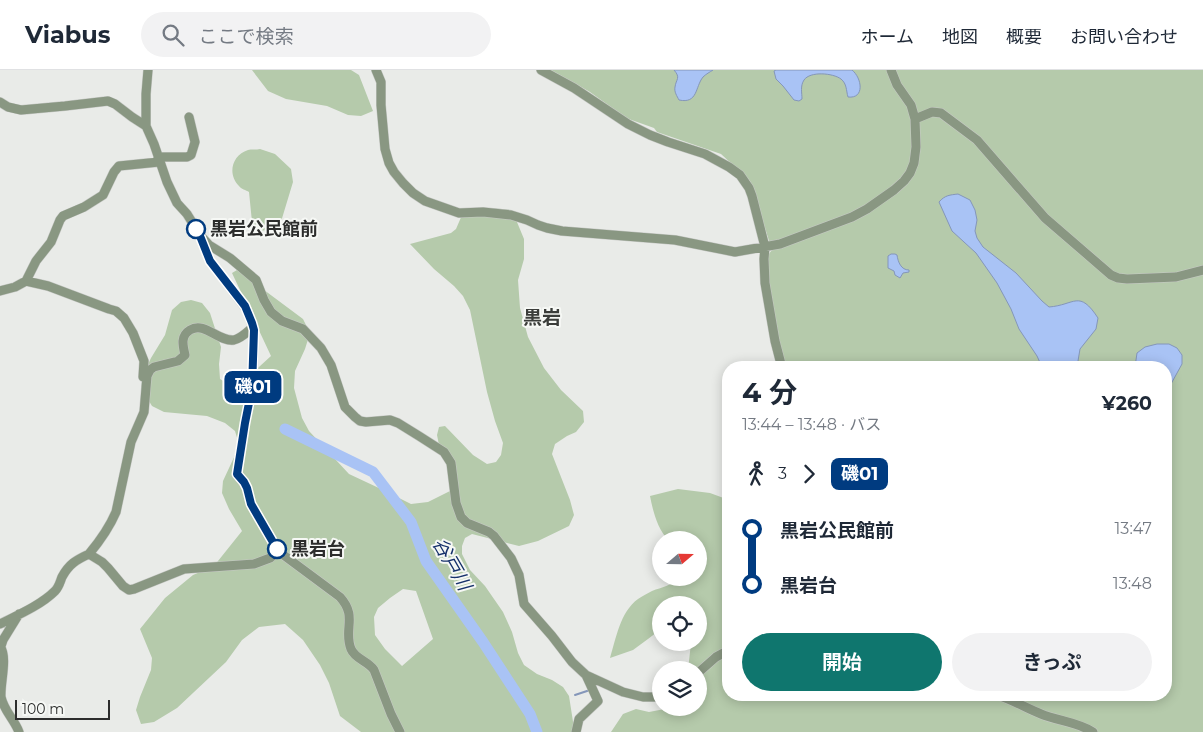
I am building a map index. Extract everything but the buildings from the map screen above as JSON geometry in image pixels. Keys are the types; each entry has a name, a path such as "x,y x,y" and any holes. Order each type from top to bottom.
{"street":[{"path":"148,70 146,126 154,144 158,160 177,202 187,214 200,236 210,261 245,306 253,327 252,388 237,474 244,482 251,504 278,552 340,597 347,605 349,610 351,649 353,653 371,665 374,670 400,732"},
{"path":"376,70 381,82 385,149 389,163 402,183 419,198 459,213 483,212 511,215 547,228 562,231 675,240 736,252 780,244 852,217 868,209 904,181 914,164 916,147 915,119 911,105 897,85 891,70"},
{"path":"541,70 574,88 635,128 668,142 706,154 729,167 740,176 749,188 759,219 765,247 765,283 780,361"},
{"path":"0,102 8,107 21,110 108,101 116,104 146,126"},
{"path":"915,119 932,112 941,113 977,140 1041,213 1111,275 1127,279 1176,277 1203,270"},
{"path":"0,291 16,287 26,281 36,260 51,242 63,216 84,207 103,195 116,168 191,155 195,142 189,117"},
{"path":"200,236 209,245 230,258 256,280 271,312 282,321 303,329 321,348 330,365 345,407 354,417 366,422 390,420 398,423 444,452 451,463 456,503 461,517 467,523 494,536 511,558 519,575 524,604 586,678 598,701 579,719 576,732"},
{"path":"26,281 48,286 116,311 124,318 134,333 144,361 143,393 146,394"},
{"path":"0,624 56,590 71,563 89,554 113,519 131,442 144,412 147,376 150,370 183,358 185,355 184,337 192,329 204,329 221,338 235,340 253,327"},
{"path":"89,554 102,562 122,586 129,590 184,569 254,564 270,558 278,552"},
{"path":"19,614 0,646 3,664 1,696 7,713 14,721 19,732"},
{"path":"707,665 722,653"},
{"path":"586,678 623,692 643,697 652,697"},
{"path":"1014,701 1039,713 1093,732"}],"green space":[{"path":"252,70 351,70 359,75 373,111 361,116 348,115 327,106 286,99 268,91"},
{"path":"551,70 1203,70 1203,732 611,732 623,714 636,709 652,711 652,716 707,716 707,661 689,661 690,651 707,651 707,596 652,596 652,636 633,650 610,658 623,618 632,604 638,599 652,591 667,586 708,586 708,531 662,531 658,525 650,496 678,489 710,493 722,497 722,701 1172,701 1172,361 783,361 767,278 768,255 772,250 750,181 721,154 657,132 654,128 626,118 590,92"},
{"path":"260,149 275,154 291,169 293,182 280,225 267,230 253,232 249,192 239,186 235,181 232,171 235,160 243,152"},
{"path":"475,209 512,210 524,239 524,259 518,280 520,308 528,337 544,368 561,390 583,411 584,422 576,432 555,444 552,454 574,515 569,526 538,541 519,546 472,534 465,538 462,554 470,570 485,586 503,612 524,665 563,687 569,696 574,728 577,732 361,732 340,716 329,683 320,665 303,640 285,624 259,627 242,640 226,662 177,708 154,722 141,724 136,710 151,670 152,658 140,629 165,598 193,575 214,566 242,531 222,493 223,481 236,453 238,441 235,431 225,423 207,416 164,412 152,406 141,388 143,375 165,335 172,310 181,302 191,300 202,303 210,313 221,347 220,379 228,384 248,377 271,356 232,273 237,270 303,319 310,333 295,371 294,388 302,418 309,431 349,474 411,504 428,502 452,490 454,484 439,445 437,435 439,427 445,426 473,455 487,464 496,462 501,455 503,443 487,392 470,310 463,296 454,286 434,269 410,244 451,233 456,229 462,215","holes":["403,589 416,591 433,639 402,666 385,649 375,635 374,617 378,608"]}],"water":[{"path":"674,70 713,70 700,81 693,97 685,101 679,100 676,94 675,89 678,77"},
{"path":"852,70 858,78 860,87 857,95 848,97 845,85 841,79 827,74 816,74 804,80 802,99 799,101 794,100 776,79 774,71"},
{"path":"958,194 970,200 977,220 975,231 983,247 1016,273 1049,307 1081,301 1092,309 1098,318 1096,329 1080,349 1078,361 1039,361 1019,329 997,283 976,253 952,231 939,202 950,195"},
{"path":"891,254 897,255 902,267 909,270 909,272 903,273 900,278 895,275 894,271 888,268 888,256"},
{"path":"1169,344 1177,348 1182,355 1182,364 1172,382 1172,361 1136,361 1137,353 1145,347"}],"waterway":[{"name":"谷戸川","path":"285,429 373,472 411,522 426,561 483,642 530,714 537,732"},
{"path":"575,695 590,690"}],"bus line":[{"name":"磯01","path":"196,229 210,261 245,306 252,323 254,333 253,380 237,474 244,482 251,504 277,549"}],"place":[{"name":"黒岩公民館前","path":"196,229"},
{"name":"黒岩台","path":"277,549"}],"district":[{"name":"黒岩","path":"542,317"}]}
